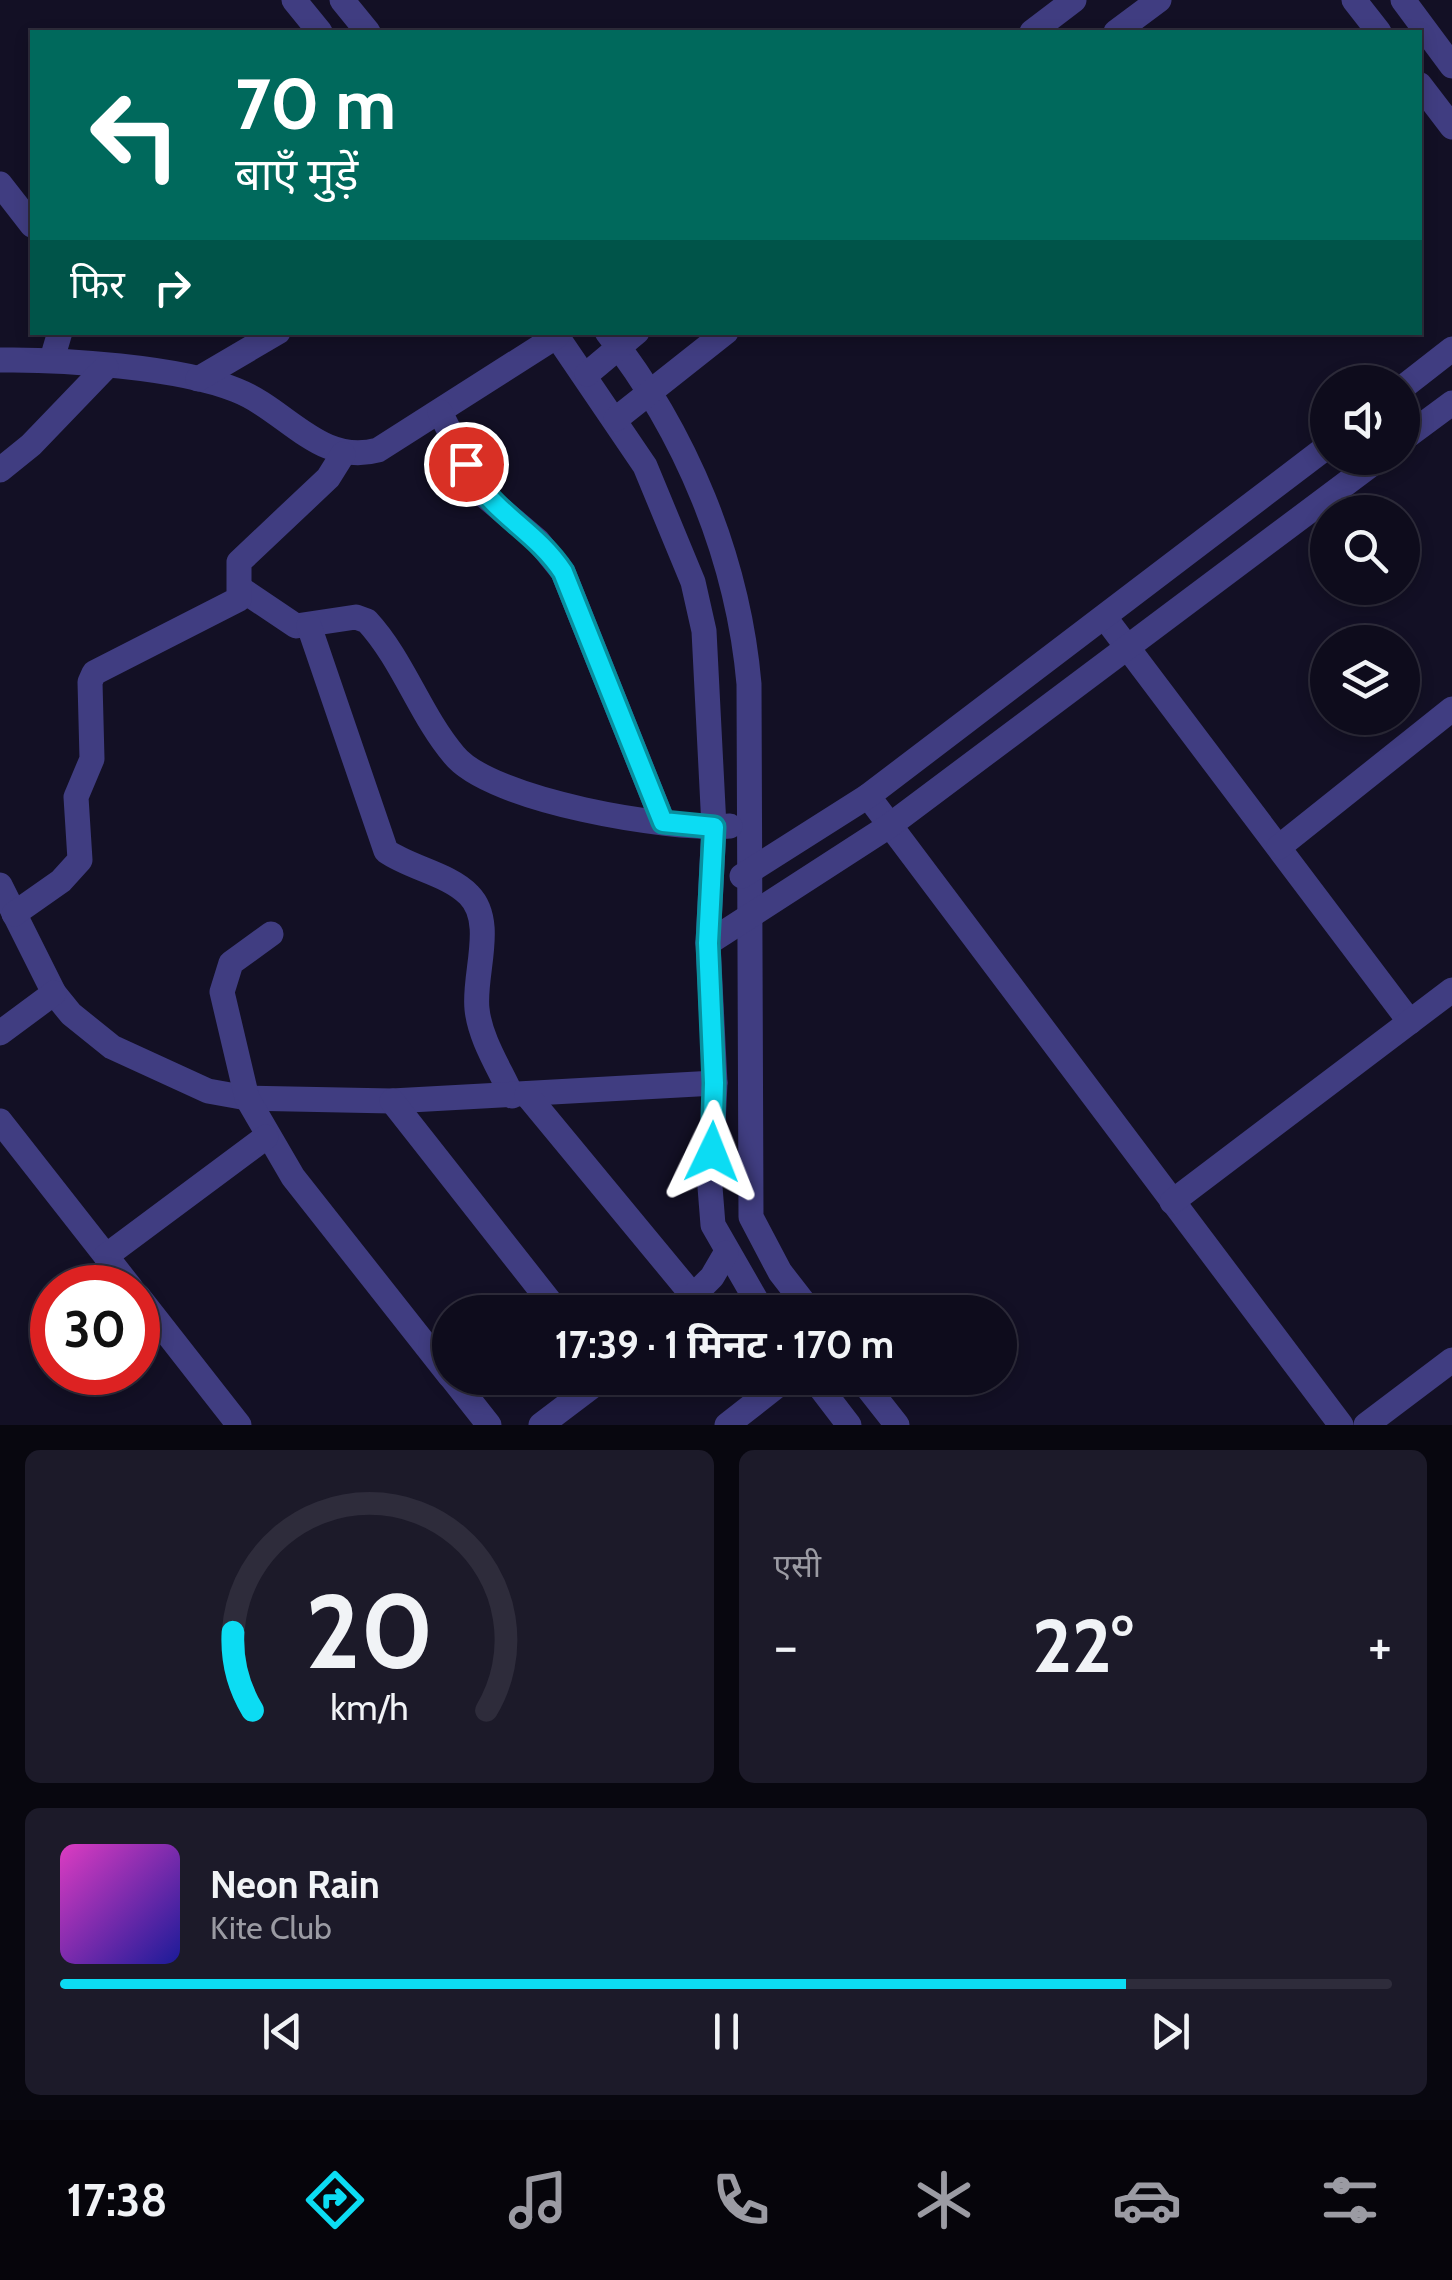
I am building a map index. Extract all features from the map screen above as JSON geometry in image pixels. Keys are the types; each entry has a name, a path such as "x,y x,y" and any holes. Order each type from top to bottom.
{"street":[{"path":"294,0 318,30"},
{"path":"342,0 366,30"},
{"path":"1035,30 1074,0"},
{"path":"1119,30 1159,0"},
{"path":"1354,0 1377,30"},
{"path":"1402,0 1452,66"},
{"path":"1422,88 1452,127"},
{"path":"0,184 30,222"},
{"path":"52,359 59,335"},
{"path":"198,379 273,335"},
{"path":"0,360 52,359 198,379 264,403 326,449 343,454 378,450 555,335"},
{"path":"557,335 645,466 693,582 709,672 714,827 708,943 714,1083 710,1188 714,1225 726,1254 752,1295"},
{"path":"616,419 722,335"},
{"path":"586,374 621,337 714,527 736,595 749,684 751,1217 772,1260 798,1295"},
{"path":"1420,374 1452,349"},
{"path":"0,470 106,367"},
{"path":"1420,427 1452,403"},
{"path":"440,412 479,491 538,541 563,572 663,822"},
{"path":"343,454 328,478 246,553 238,571 242,590 284,621 309,626 356,616 367,621 452,753 484,780 608,813 714,827 749,824"},
{"path":"712,895 868,796 1106,619 1310,460"},
{"path":"708,943 889,826 1358,475"},
{"path":"14,914 61,881 80,860 76,796 92,758 90,682 94,673 231,606 242,590"},
{"path":"1106,619 1410,1022"},
{"path":"309,626 386,851 468,893 477,907 482,921 476,988 480,1027 520,1096 677,1295"},
{"path":"1279,846 1452,709"},
{"path":"868,796 1340,1425"},
{"path":"0,885 54,993 71,1014 112,1047 174,1078 247,1098 392,1101 714,1083"},
{"path":"272,934 231,962 222,992 247,1098 266,1137 432,1351"},
{"path":"1172,1202 1452,990"},
{"path":"0,1033 54,993"},
{"path":"392,1101 545,1295"},
{"path":"0,1121 113,1265"},
{"path":"106,1256 266,1137"},
{"path":"693,1295 726,1254"},
{"path":"160,1324 239,1425"},
{"path":"1366,1425 1452,1360"},
{"path":"466,1395 489,1425"},
{"path":"541,1425 580,1395"},
{"path":"727,1425 766,1395"},
{"path":"826,1395 849,1425"},
{"path":"873,1395 897,1425"}],"route":[{"path":"466,464 488,502 538,541 563,572 663,822 714,827 708,943 714,1083 712,1152"}]}
